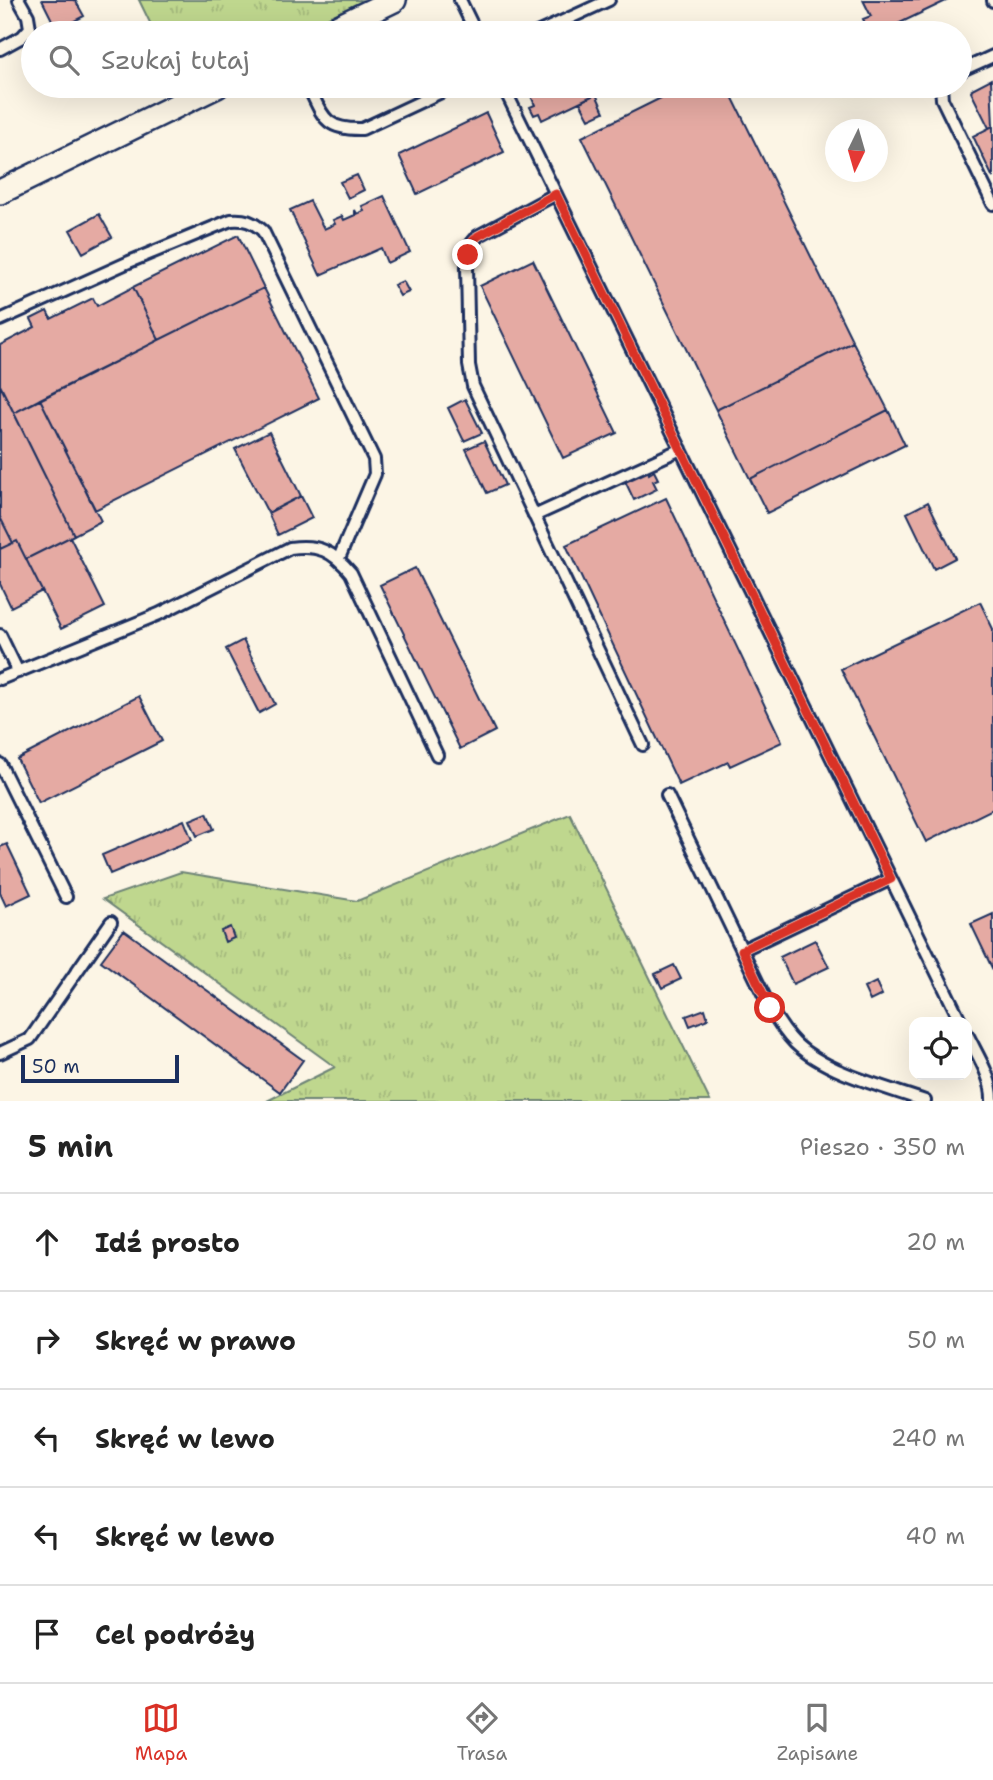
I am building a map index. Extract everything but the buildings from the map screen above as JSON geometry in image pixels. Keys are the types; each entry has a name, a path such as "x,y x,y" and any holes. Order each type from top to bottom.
{"street":[{"path":"351,21 394,0"},
{"path":"0,192 192,98"}],"lane":[{"path":"19,0 29,21"},
{"path":"460,0 470,21"},
{"path":"563,21 609,0"},
{"path":"0,49 21,38"},
{"path":"972,65 993,55"},
{"path":"314,98 323,117 337,128 351,130 362,129 428,98"},
{"path":"509,98 959,1017"},
{"path":"942,98 993,204"},
{"path":"556,194 478,236 471,243 467,267 469,365 473,386 643,745"},
{"path":"0,320 231,220 242,219 254,223 263,231 374,458 375,474 339,558"},
{"path":"534,516 681,449"},
{"path":"0,679 159,614 290,548 306,546 324,550 339,558 351,573 437,755"},
{"path":"0,635 18,672"},
{"path":"0,764 66,897"},
{"path":"667,795 770,1008 796,1045 814,1058 839,1070 925,1101"},
{"path":"742,950 891,879"},
{"path":"0,1053 30,1039 111,922"},
{"path":"972,1044 993,1092 992,1101"}],"green space":[{"path":"139,0 369,0 325,21 149,21"},
{"path":"570,814 710,1101 267,1101 335,1067 103,899 181,872 357,901"}],"route":[{"path":"468,255 471,243 478,236 556,194 891,879 742,950 770,1008"}]}
